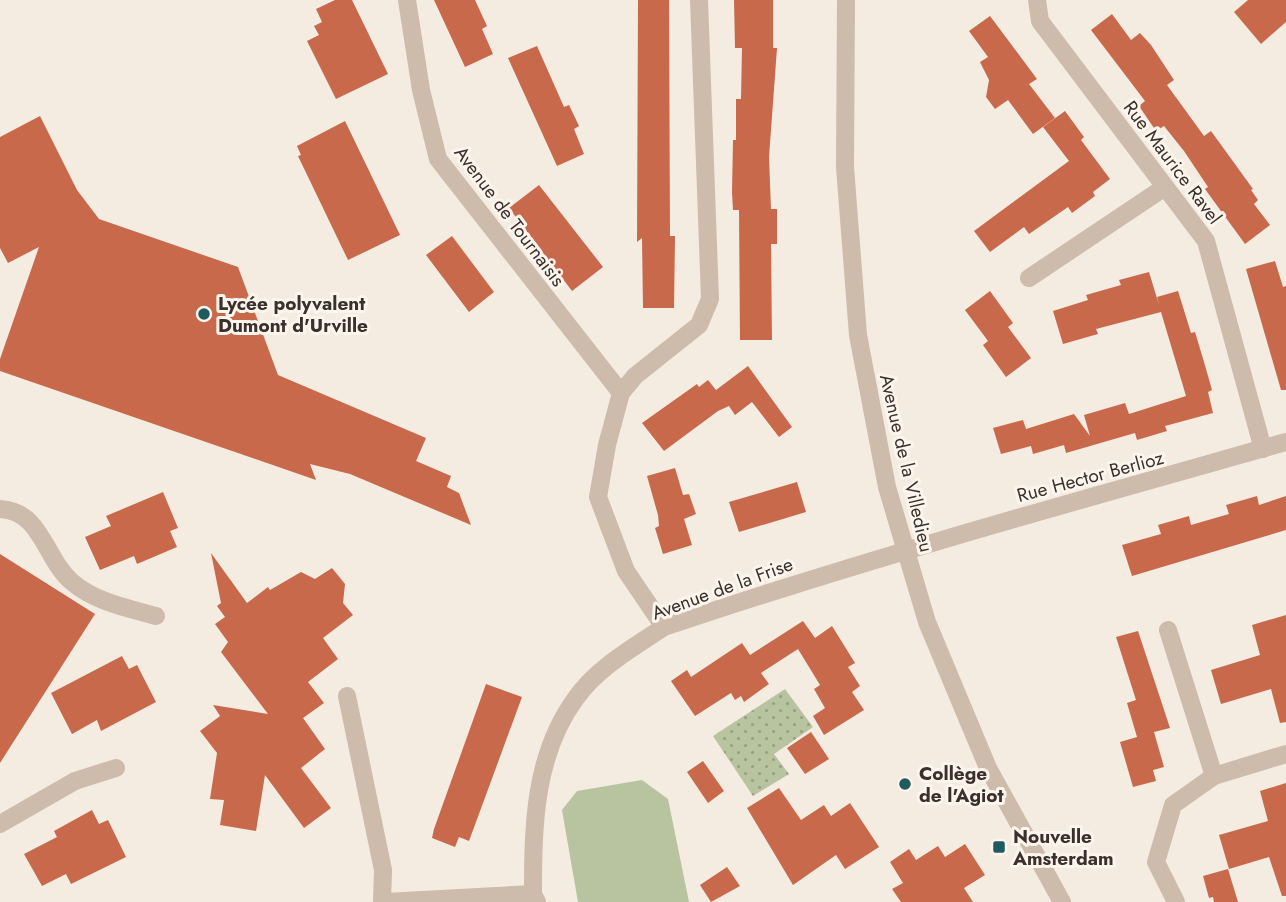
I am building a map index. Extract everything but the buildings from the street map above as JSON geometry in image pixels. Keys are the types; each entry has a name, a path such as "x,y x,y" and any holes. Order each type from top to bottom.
{"street":[{"name":"Avenue de Tournaisis","path":"407,0 421,90 438,159 621,393"},
{"path":"664,627 626,571 598,497 607,445 621,393 635,376 699,325 710,299 699,0"},
{"name":"Rue Maurice Ravel","path":"1037,0 1040,22 1206,241 1263,449"},
{"name":"Avenue de la Villedieu","path":"849,2 845,167 858,335 887,486 927,622 988,768 1062,902"},
{"path":"1028,278 1166,187"},
{"name":"Rue Hector Berlioz","path":"905,551 964,531 1286,442"},
{"path":"0,509 14,509 34,523 54,562 72,583 105,602 156,616"},
{"name":"Avenue de la Frise","path":"535,898 537,797 550,747 576,697 622,654 664,627 807,579 905,551"},
{"path":"1168,630 1214,776"},
{"path":"347,696 383,870 384,902 535,898"},
{"path":"1176,902 1156,862 1173,805 1214,776 1286,754"},
{"path":"0,824 75,781 116,768"}],"green space":[{"path":"785,689 813,727 774,754 789,774 753,796 713,736"},
{"path":"642,780 668,799 689,902 578,902 562,810 577,791"}],"place":[{"name":"Lycée polyvalent Dumont d'Urville","path":"204,314"},
{"name":"Collège de l'Agiot","path":"905,784"},
{"name":"Nouvelle Amsterdam","path":"999,847"}]}
